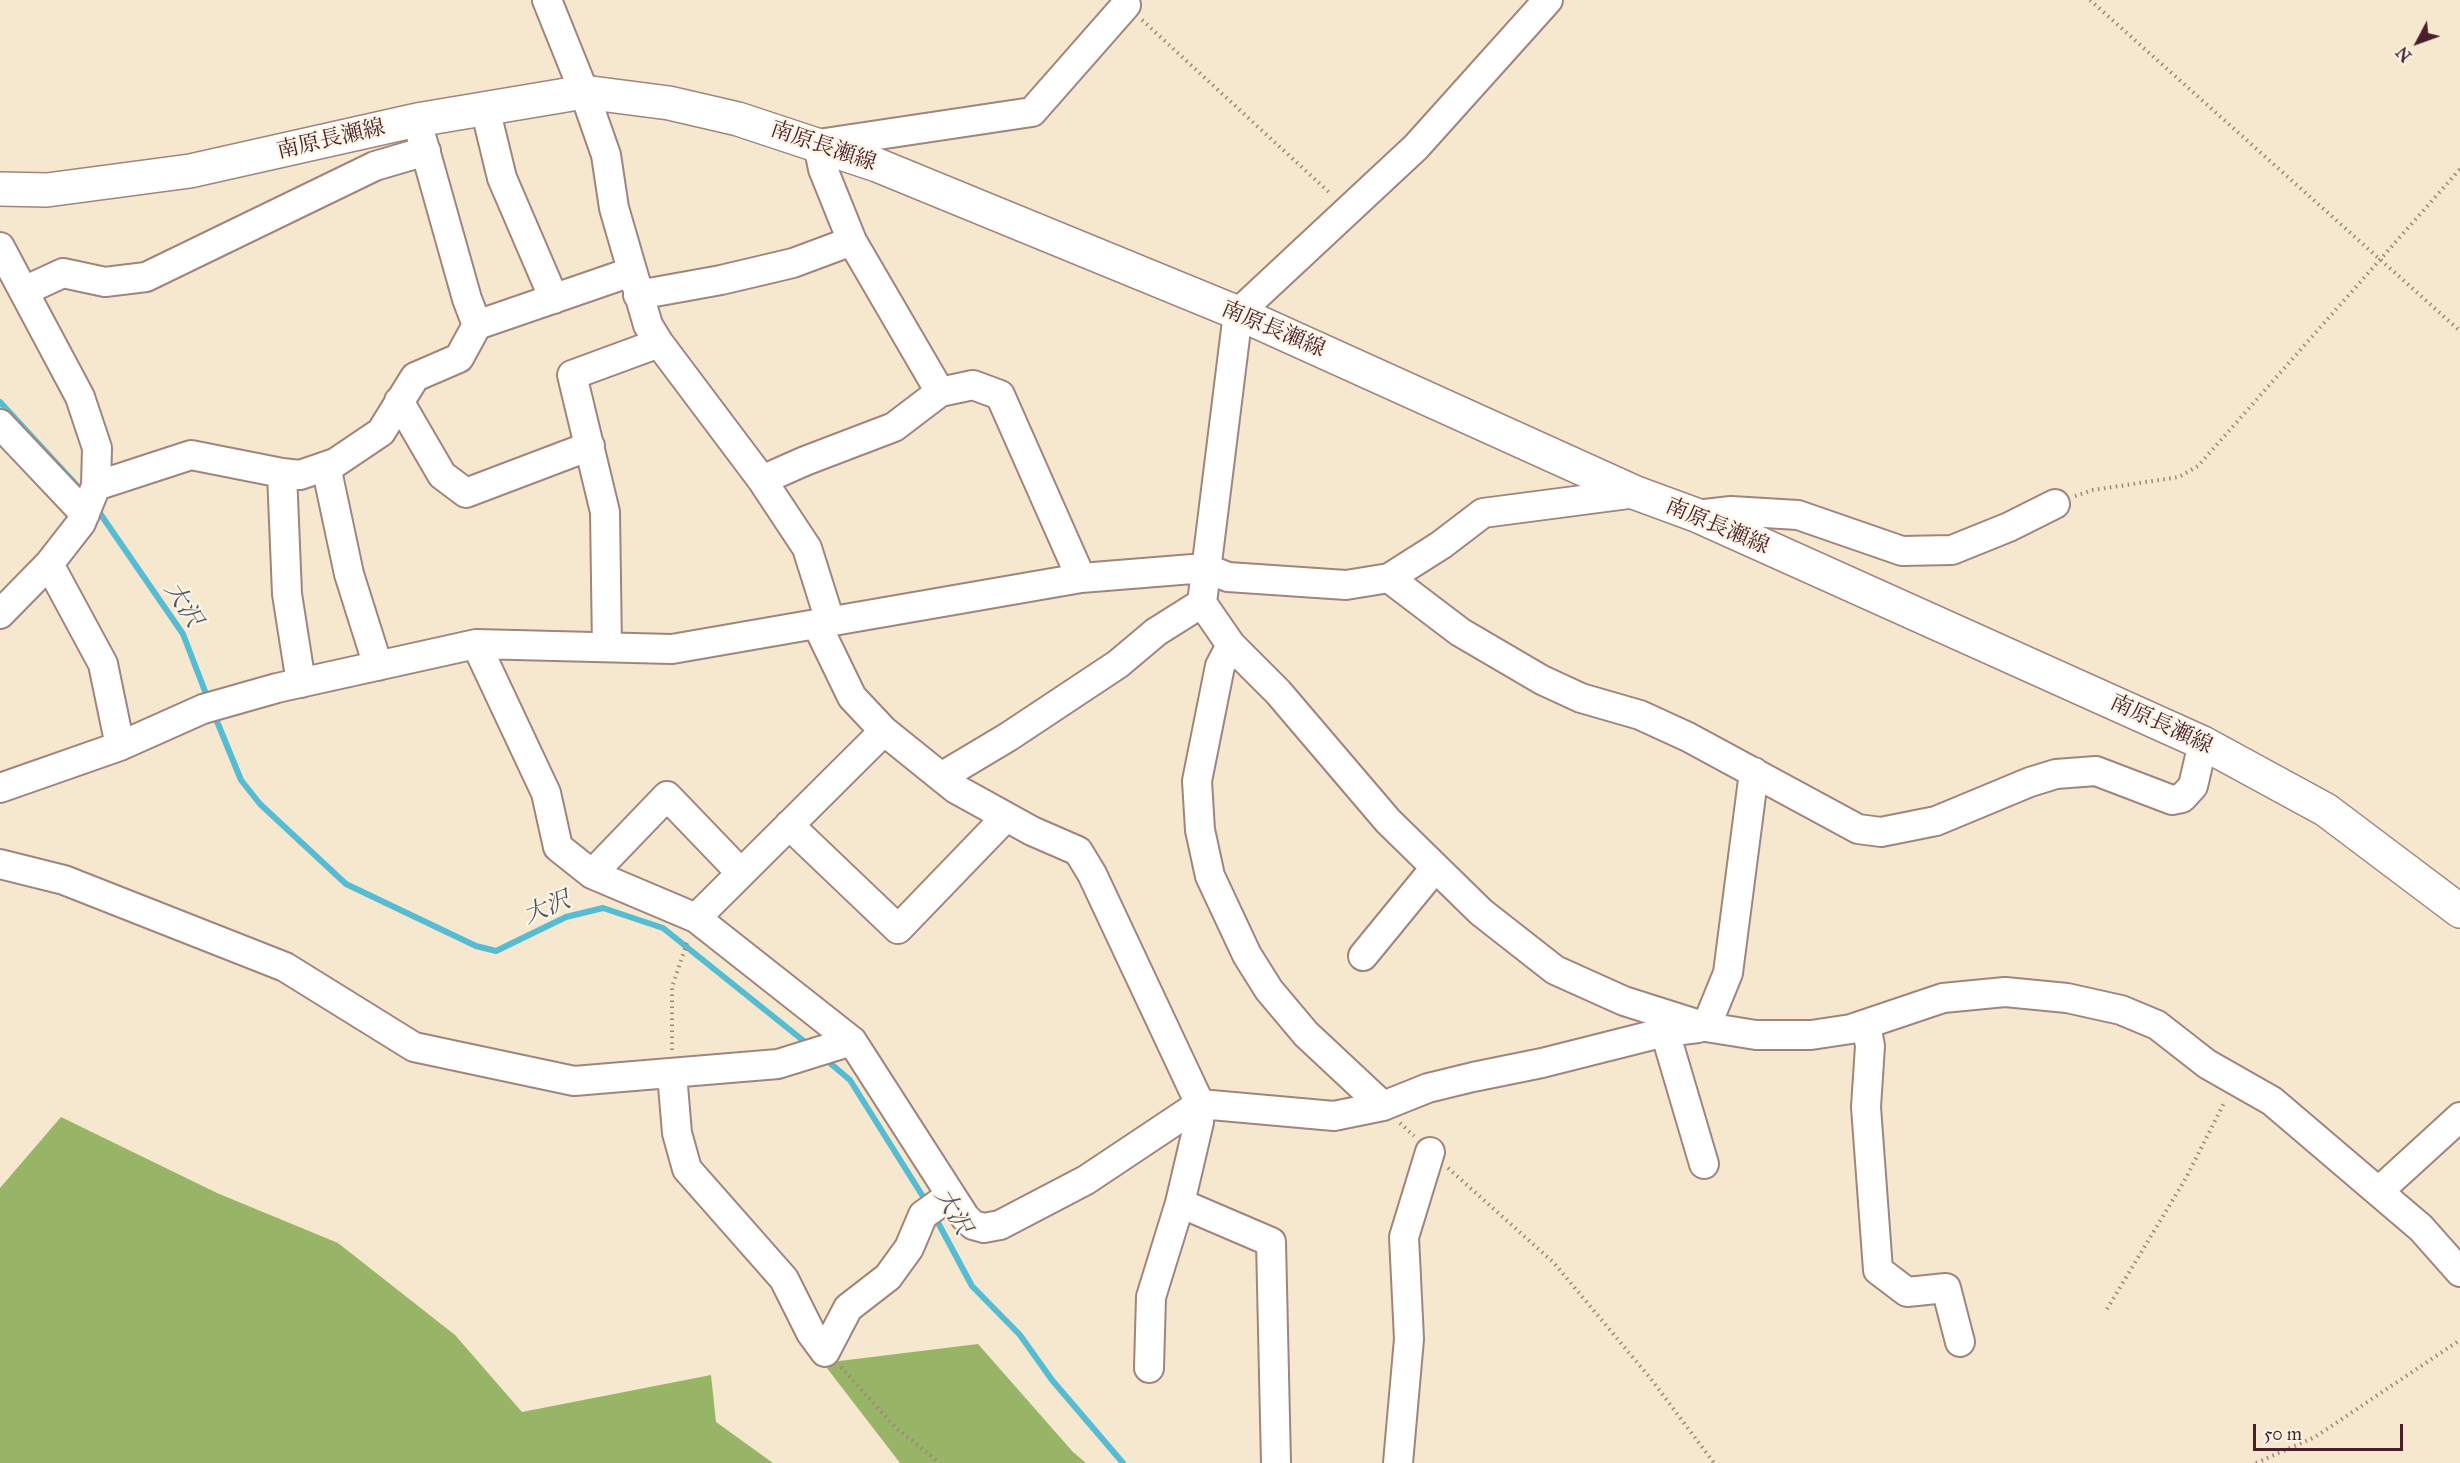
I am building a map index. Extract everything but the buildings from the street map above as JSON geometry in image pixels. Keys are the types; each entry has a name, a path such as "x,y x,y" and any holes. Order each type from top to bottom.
{"main road":[{"name":"南原長瀬線","path":"0,189 47,190 421,136 485,108 584,92 680,106 738,119 877,165 1238,313 1636,493 1696,515 2203,743 2326,810 2460,910"}],"street":[{"path":"547,0 584,92 606,155 614,208 648,325 659,343 762,480 807,548 825,622 821,633 852,697 884,731 956,789 1032,831 1078,851 1092,874 1200,1104 1199,1122 1180,1203 1151,1297 1149,1368"},
{"path":"1548,0 1416,147 1238,313 1202,603 1232,645 1278,692 1388,821 1481,912 1555,970 1624,1001 1706,1027 1756,1035 1811,1035 1866,1024 1942,998 2005,992 2067,998 2121,1010 2157,1026 2207,1064 2272,1101 2421,1228 2460,1272"},
{"path":"940,392 852,241 823,169 818,144 1032,112 1126,5"},
{"path":"485,108 502,178 554,299"},
{"path":"24,291 63,273 105,282 146,277 375,166 421,136 466,299 477,325"},
{"path":"96,486 191,455 300,475 335,463 381,432 415,376 459,358 477,325 554,299 635,283 721,280 793,263 852,241"},
{"path":"0,247 80,397 97,448 96,486 81,523 49,564 0,614"},
{"path":"607,647 605,512 572,375 659,343"},
{"path":"762,480 894,427 940,392 973,385 1000,395 1081,578"},
{"path":"399,401 442,475 466,493 590,446"},
{"path":"0,424 85,514"},
{"path":"326,466 349,574 378,666"},
{"path":"282,473 287,594 300,683"},
{"path":"0,788 120,746 203,709 300,683 476,644 672,650 1081,578 1205,568 1228,577 1346,585 1389,578 1440,545 1483,513 1636,493"},
{"path":"1696,515 1731,511 1798,515 1902,551 1952,550 2009,527 2055,504"},
{"path":"49,564 103,664 120,746"},
{"path":"1389,578 1460,632 1542,680 1581,698 1640,715 1688,736 1858,829 1881,832 1936,821 2030,782 2056,774 2096,771 2172,800 2182,798 2193,786 2203,743"},
{"path":"941,777 1008,737 1109,670 1156,632 1202,603"},
{"path":"476,644 546,793 558,847 592,874 696,918 852,1041 965,1218 973,1225 984,1228 1000,1225 1086,1180 1200,1104 1334,1116 1383,1106 1428,1088 1542,1063 1665,1032 1706,1027"},
{"path":"1232,645 1220,666 1197,781 1200,830 1210,876 1247,955 1269,990 1306,1034 1383,1106"},
{"path":"696,918 884,731"},
{"path":"1706,1027 1728,973 1754,772"},
{"path":"592,874 667,796 741,873"},
{"path":"789,825 898,929 1006,817"},
{"path":"0,864 64,880 285,967 414,1047 574,1081 778,1064 852,1041"},
{"path":"1363,956 1435,868"},
{"path":"1866,1024 1870,1046 1866,1107 1878,1270 1907,1292 1946,1288 1960,1342"},
{"path":"1665,1032 1704,1164"},
{"path":"672,1074 677,1133 687,1170 784,1279 811,1333 825,1352 848,1308 888,1277 895,1268 909,1248 923,1215 951,1196"},
{"path":"2379,1191 2460,1117"},
{"path":"1398,1463 1409,1339 1404,1237 1430,1152"},
{"path":"1180,1203 1271,1242 1276,1463"}],"path":[{"path":"2090,0 2460,331"},
{"path":"1126,5 1349,211"},
{"path":"2055,504 2093,490 2179,477 2198,466 2460,170"},
{"path":"672,1074 672,987 696,918"},
{"path":"2107,1309 2186,1178 2236,1080"},
{"path":"1383,1106 1430,1152 1554,1263 1651,1379 1714,1463"},
{"path":"2256,1463 2315,1437 2460,1341"},
{"path":"825,1352 859,1384 896,1428 940,1463"}],"green space":[{"path":"61,1117 217,1193 338,1243 455,1335 522,1412 711,1375 716,1422 773,1463 0,1463 0,1188"},
{"path":"978,1344 1073,1452 1086,1463 900,1463 823,1363"}],"waterway":[{"name":"大沢","path":"0,402 83,492"},
{"name":"大沢","path":"97,509 183,634 208,699"},
{"name":"大沢","path":"214,714 241,780 260,804 346,884 476,946 496,951 566,917 603,908 663,928 810,1046"},
{"name":"大沢","path":"824,1058 850,1080 927,1203"},
{"name":"大沢","path":"935,1217 972,1286 1020,1335 1052,1380 1123,1463"}]}
